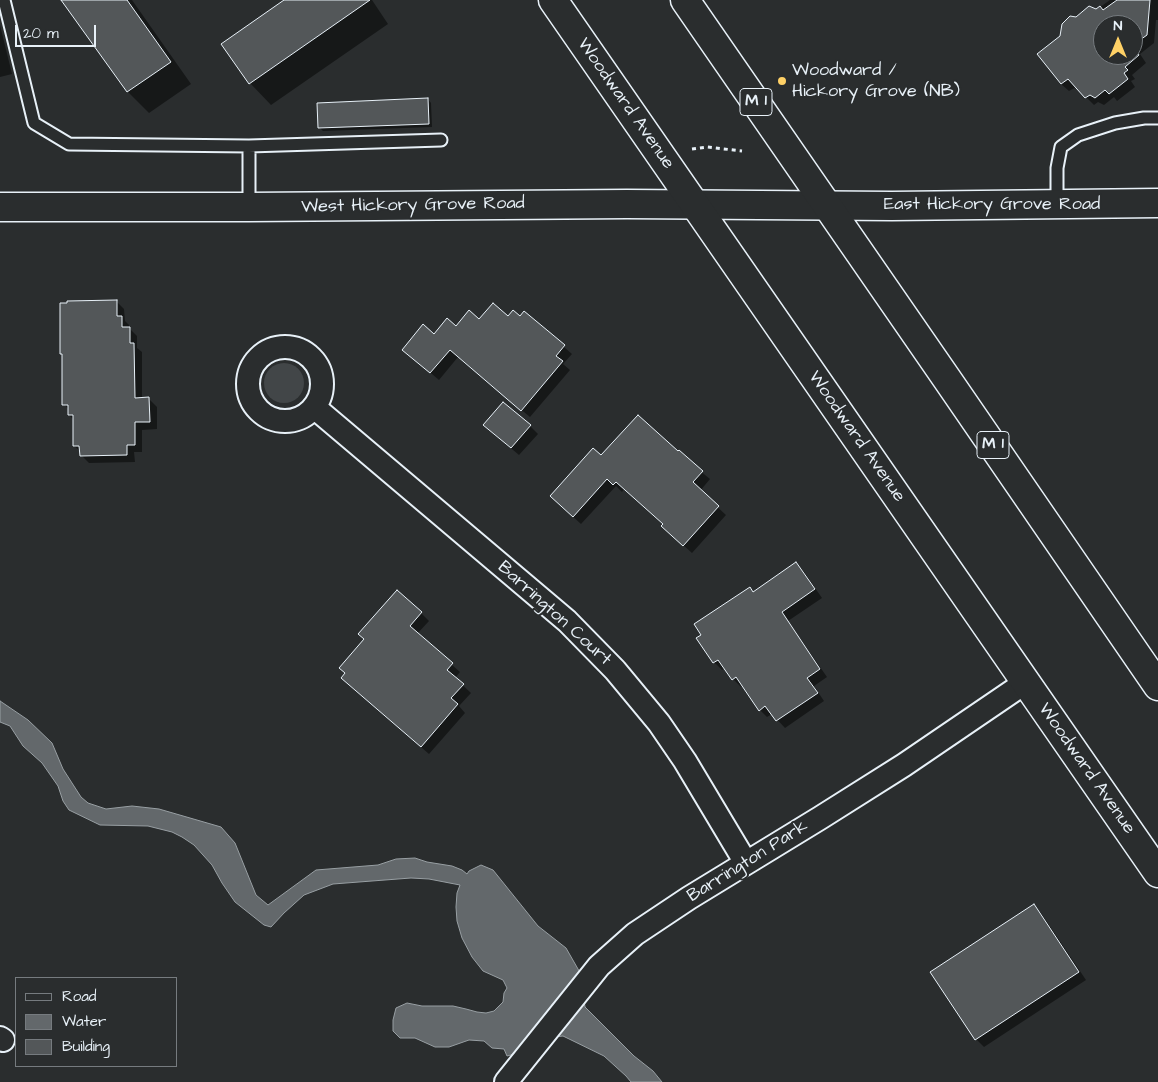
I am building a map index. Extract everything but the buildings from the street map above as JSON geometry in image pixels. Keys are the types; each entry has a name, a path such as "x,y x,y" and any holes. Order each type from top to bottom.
{"main road":[{"name":"Woodward Avenue","path":"553,0 1155,866"},
{"name":"M 1","path":"685,0 1158,686"},
{"name":"East Hickory Grove Road","path":"827,205 1158,203"},
{"name":"West Hickory Grove Road","path":"0,207 607,204 827,205"}],"street":[{"name":"Barrington Court","path":"314,407 567,621 609,664 659,723 685,760 746,863"},
{"name":"Barrington Park","path":"507,1081 599,966 635,934 689,898 904,765 1026,682"}],"lane":[{"path":"4,0 34,123 69,144 249,146 442,140"},
{"path":"1057,204 1057,168 1060,147 1078,135 1115,123 1144,118 1158,118"},
{"path":"249,146 249,207"}],"path":[{"path":"692,149 707,146 742,151"}],"shaded area":[{"path":"288,363 295,366 301,372 304,383 303,391 295,400 288,403 280,403 273,400 265,391 264,379 267,372 276,364"}],"water":[{"path":"0,701 28,720 52,743 63,769 81,797 88,803 106,809 132,806 159,809 221,827 235,843 256,895 268,905 316,870 378,865 396,859 415,858 452,866 467,874 481,865 493,870 538,926 566,948 582,976 585,1007 634,1056 653,1071 662,1082 631,1082 604,1056 563,1036 545,1038 518,1053 507,1056 504,1049 492,1048 484,1041 469,1040 449,1047 435,1047 415,1038 400,1038 393,1031 393,1020 396,1008 407,1003 422,1006 453,1006 486,1013 494,1011 503,1002 504,993 507,988 503,980 483,971 472,957 462,938 457,921 456,907 457,893 460,885 429,879 411,878 333,884 304,895 271,927 264,925 235,902 212,865 194,845 182,837 172,832 148,826 100,825 69,810 63,801 58,786 42,763 23,746 10,726 0,722"}],"place":[{"name":"Woodward / Hickory Grove (NB)","path":"782,81"}]}
